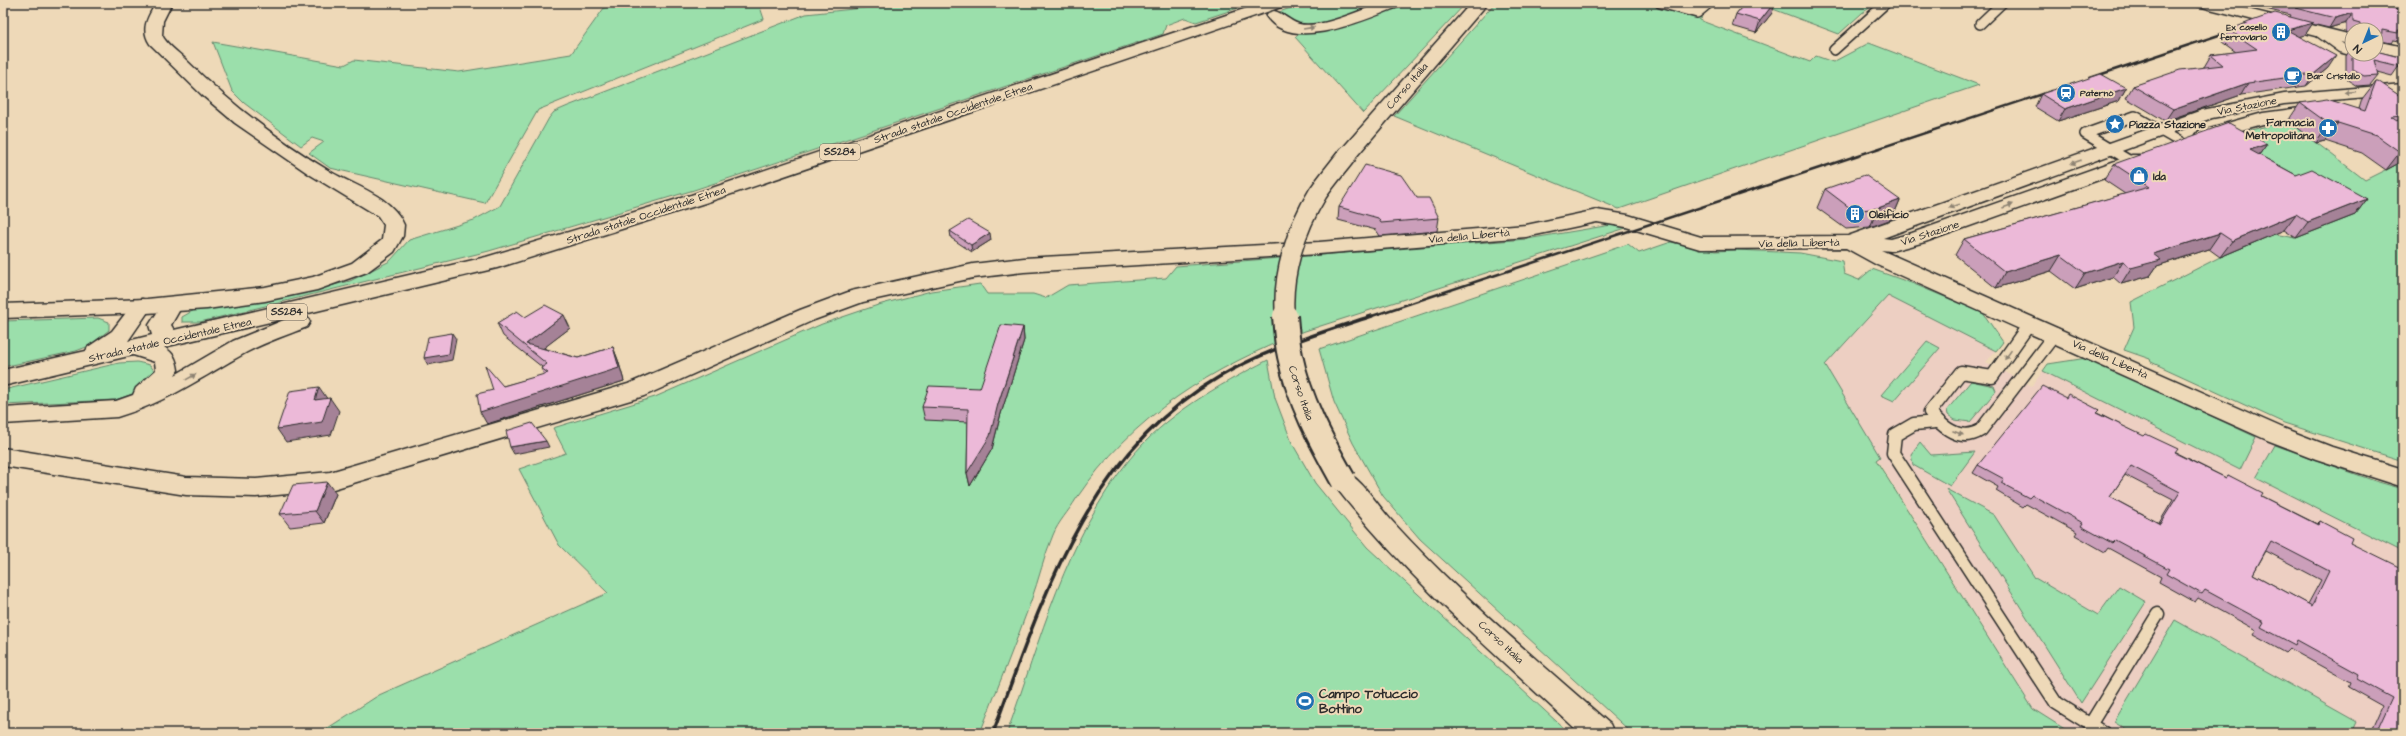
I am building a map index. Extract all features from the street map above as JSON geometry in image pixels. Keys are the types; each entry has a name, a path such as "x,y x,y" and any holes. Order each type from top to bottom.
{"street":[{"path":"3,311 142,306 244,297 333,280 370,263 382,253 393,240 395,229 390,217 378,207 325,176 240,119 207,91 156,40 152,32 153,23 164,3"},
{"path":"1276,6 1281,22 1302,29 1355,17 1394,3"},
{"name":"Corso Italia","path":"1480,3 1318,190 1297,232 1290,255 1284,305 1287,339 1298,389 1324,449 1343,480 1369,514 1404,553 1600,733"},
{"path":"2204,3 2319,32 2344,43"},
{"path":"2212,3 2344,33"},
{"name":"Strada statale Occidentale Etnea","path":"3,378 400,286 490,263 698,199 1276,6"},
{"path":"2384,42 2403,46"},
{"path":"2384,48 2403,52"},
{"name":"Via Stazione","path":"1849,242 1896,227 2208,114 2248,104 2340,93 2403,89"},
{"name":"Via Stazione","path":"1849,242 1890,244 1918,238 2229,126 2268,117 2403,102"},
{"name":"Via della Libertà","path":"3,457 186,486 256,488 330,481 636,390 807,315 858,296 973,271 1024,265 1319,248 1526,231 1597,216 1628,221 1679,238 1705,243 1849,242 1884,260 2030,323 2276,434 2324,453 2403,478"},
{"path":"3,416 117,409 154,396 192,376 241,346 270,333 400,286"},
{"path":"173,304 160,325 161,333 174,339"},
{"path":"77,362 105,348 120,336 142,306"},
{"path":"117,409 147,392 161,380 167,370 165,358 155,352 134,348"}],"lane":[{"path":"1660,3 1697,13 1709,3"},
{"path":"1834,50 1886,3"},
{"path":"1980,24 2002,3"},
{"path":"2384,58 2403,63"},
{"path":"2132,162 2085,134 2135,116 2182,143"},
{"path":"2030,323 1992,377 1961,372 1930,412 1936,422 1957,434 1968,436 1981,430 2054,334"},
{"path":"1936,422 1914,424 1895,435 1893,453 2056,703 2104,733"},
{"path":"2090,725 2158,614"}],"shaded area":[{"path":"1872,269 1914,284 1983,313 2003,342 1986,362 2032,386 2048,364 2087,358 2266,441 2375,481 2403,489 2403,733 2071,733 2033,709 1820,368"}],"green space":[{"path":"630,3 774,3 760,7 764,19 538,110 485,203 330,168 309,153 324,142 312,138 301,146 244,103 232,91 213,42 344,65 354,60 459,72 571,54 604,8"},
{"path":"909,3 1253,3 1196,22 1185,18 1166,25 1163,34 694,190 489,251 200,322 182,322 182,317 196,309 288,296 350,281 390,261 409,240 474,220 500,206 549,118 554,112 806,14"},
{"path":"1305,3 1384,3 1314,25 1295,24 1276,13"},
{"path":"1404,3 1466,3 1363,113 1295,37 1300,33 1348,23"},
{"path":"1495,3 1651,3 1702,18 1699,20 1810,62 1816,56 1833,62 1869,43 1979,85 1619,209 1394,116"},
{"path":"1757,3 1877,3 1862,13 1839,34"},
{"path":"2288,121 2365,180 2403,161 2403,461 2284,423 2151,362 2150,359 2124,350 2134,327 2131,302 2220,257 2274,234 2296,238 2218,138"},
{"path":"1611,225 1626,228 1305,331 1271,345 1207,378 1177,397 1149,418 1123,442 1098,469 1055,530 1025,618 980,733 320,733 379,695 608,593 559,545 519,469 566,453 553,428 655,397 822,324 878,305 931,291 980,284 987,294 1033,294 1046,298 1068,285 1166,278 1176,266 1527,239"},
{"path":"1671,242 1715,251 1737,250 1800,253 1842,261 1844,274 1859,280 1872,269 1914,284 1983,313 2003,342 1996,351 1888,296 1825,365 1880,457 1876,460 2033,709 2071,733 1632,733 1420,539 1383,496 1353,443 1334,402 1319,349 1628,244 1639,253"},
{"path":"98,318 109,322 109,330 89,346 76,351 3,367 3,321"},
{"path":"1927,341 1940,348 1894,401 1881,395"},
{"path":"2087,358 2256,437 2240,470 2043,371 2048,364"},
{"path":"1268,360 1275,398 1292,443 1315,483 1367,547 1569,733 1007,733 1043,627 1071,556 1107,490 1143,444 1175,415 1211,391"},
{"path":"137,362 150,365 155,372 142,388 123,398 115,400 3,405 3,390 119,363"},
{"path":"1971,381 1994,386 1996,391 1970,422 1955,420 1948,415 1947,410"},
{"path":"1920,442 1931,455 1975,452 1950,486 1913,465 1911,454"},
{"path":"2275,445 2375,481 2403,489 2403,552 2256,478"},
{"path":"1946,489 1994,515 2035,578 2098,615 2119,586 2146,602 2081,703"},
{"path":"2175,620 2357,722 2352,733 2131,733 2114,722"}],"building":[{"path":"1745,3 1774,3 1760,21 1736,14"},
{"path":"2286,3 2370,3 2403,10 2403,31 2398,30 2398,33 2384,30 2384,22 2353,22 2353,13 2335,18 2295,8 2301,6"},
{"path":"2275,13 2313,23 2287,30 2336,56 2314,74 2248,83 2173,109 2133,86 2180,70 2223,65 2211,55 2257,49 2229,30"},
{"path":"2384,53 2399,57 2399,66 2382,62 2384,62"},
{"path":"2353,62 2375,62 2378,75 2364,76 2353,70"},
{"path":"2101,74 2126,88 2065,109 2041,94"},
{"path":"2376,81 2403,98 2403,115 2391,116 2403,124 2403,150 2400,152 2376,135 2338,123 2329,124 2300,103 2327,99 2365,111"},
{"path":"2229,123 2267,144 2250,150 2296,175 2312,169 2367,199 2308,222 2296,214 2232,241 2220,233 2153,254 2161,260 2131,268 2123,261 2085,273 2061,255 2005,272 1964,239 2149,187 2114,164"},
{"path":"1365,165 1401,175 1417,198 1429,198 1439,218 1381,223 1378,218 1339,207"},
{"path":"1865,175 1900,200 1878,208 1854,211 1825,189"},
{"path":"968,220 990,233 971,245 950,231"},
{"path":"545,305 564,315 526,344 578,358 613,347 619,368 480,412 477,394 493,390 485,365 503,386 548,373 541,368 547,364 497,323 517,311 525,317"},
{"path":"1001,325 1023,327 998,404 990,436 967,473 968,409 922,407 929,386 980,388"},
{"path":"452,333 449,354 424,358 428,337"},
{"path":"2042,386 2066,398 2068,394 2099,410 2096,413 2144,436 2146,434 2178,449 2175,453 2226,478 2228,475 2263,493 2261,496 2318,525 2320,521 2352,538 2350,543 2403,569 2403,733 2376,733 2392,698 2357,679 2359,674 2297,640 2295,645 2261,627 2264,622 2205,590 2202,594 2166,574 2169,569 2115,540 2112,543 2081,526 2083,523 2032,495 2029,498 2001,483 2004,479 1978,465","holes":["2131,466 2180,492 2160,524 2110,497","2271,541 2329,571 2312,606 2253,574"]},
{"path":"319,387 315,400 330,398 322,422 277,429 290,391"},
{"path":"532,423 546,441 510,447 506,431"},
{"path":"327,482 315,511 280,514 293,485"}],"railway":[{"path":"2090,78 2222,34"},
{"path":"1369,317 2052,91"},
{"path":"993,733 1031,632 1075,533 1103,488 1135,446 1174,409 1219,377 1237,367 1294,342 1369,317"}],"place":[{"name":"Ex casello ferroviario","path":"2281,32"},
{"name":"Bar Cristallo","path":"2293,76"},
{"name":"Paternò","path":"2066,93"},
{"name":"Piazza Stazione","path":"2115,124"},
{"name":"Farmacia Metropolitana","path":"2328,128"},
{"name":"Ida","path":"2139,176"},
{"name":"Oleificio","path":"1855,214"},
{"name":"Campo Totuccio Bottino","path":"1305,701"}]}
